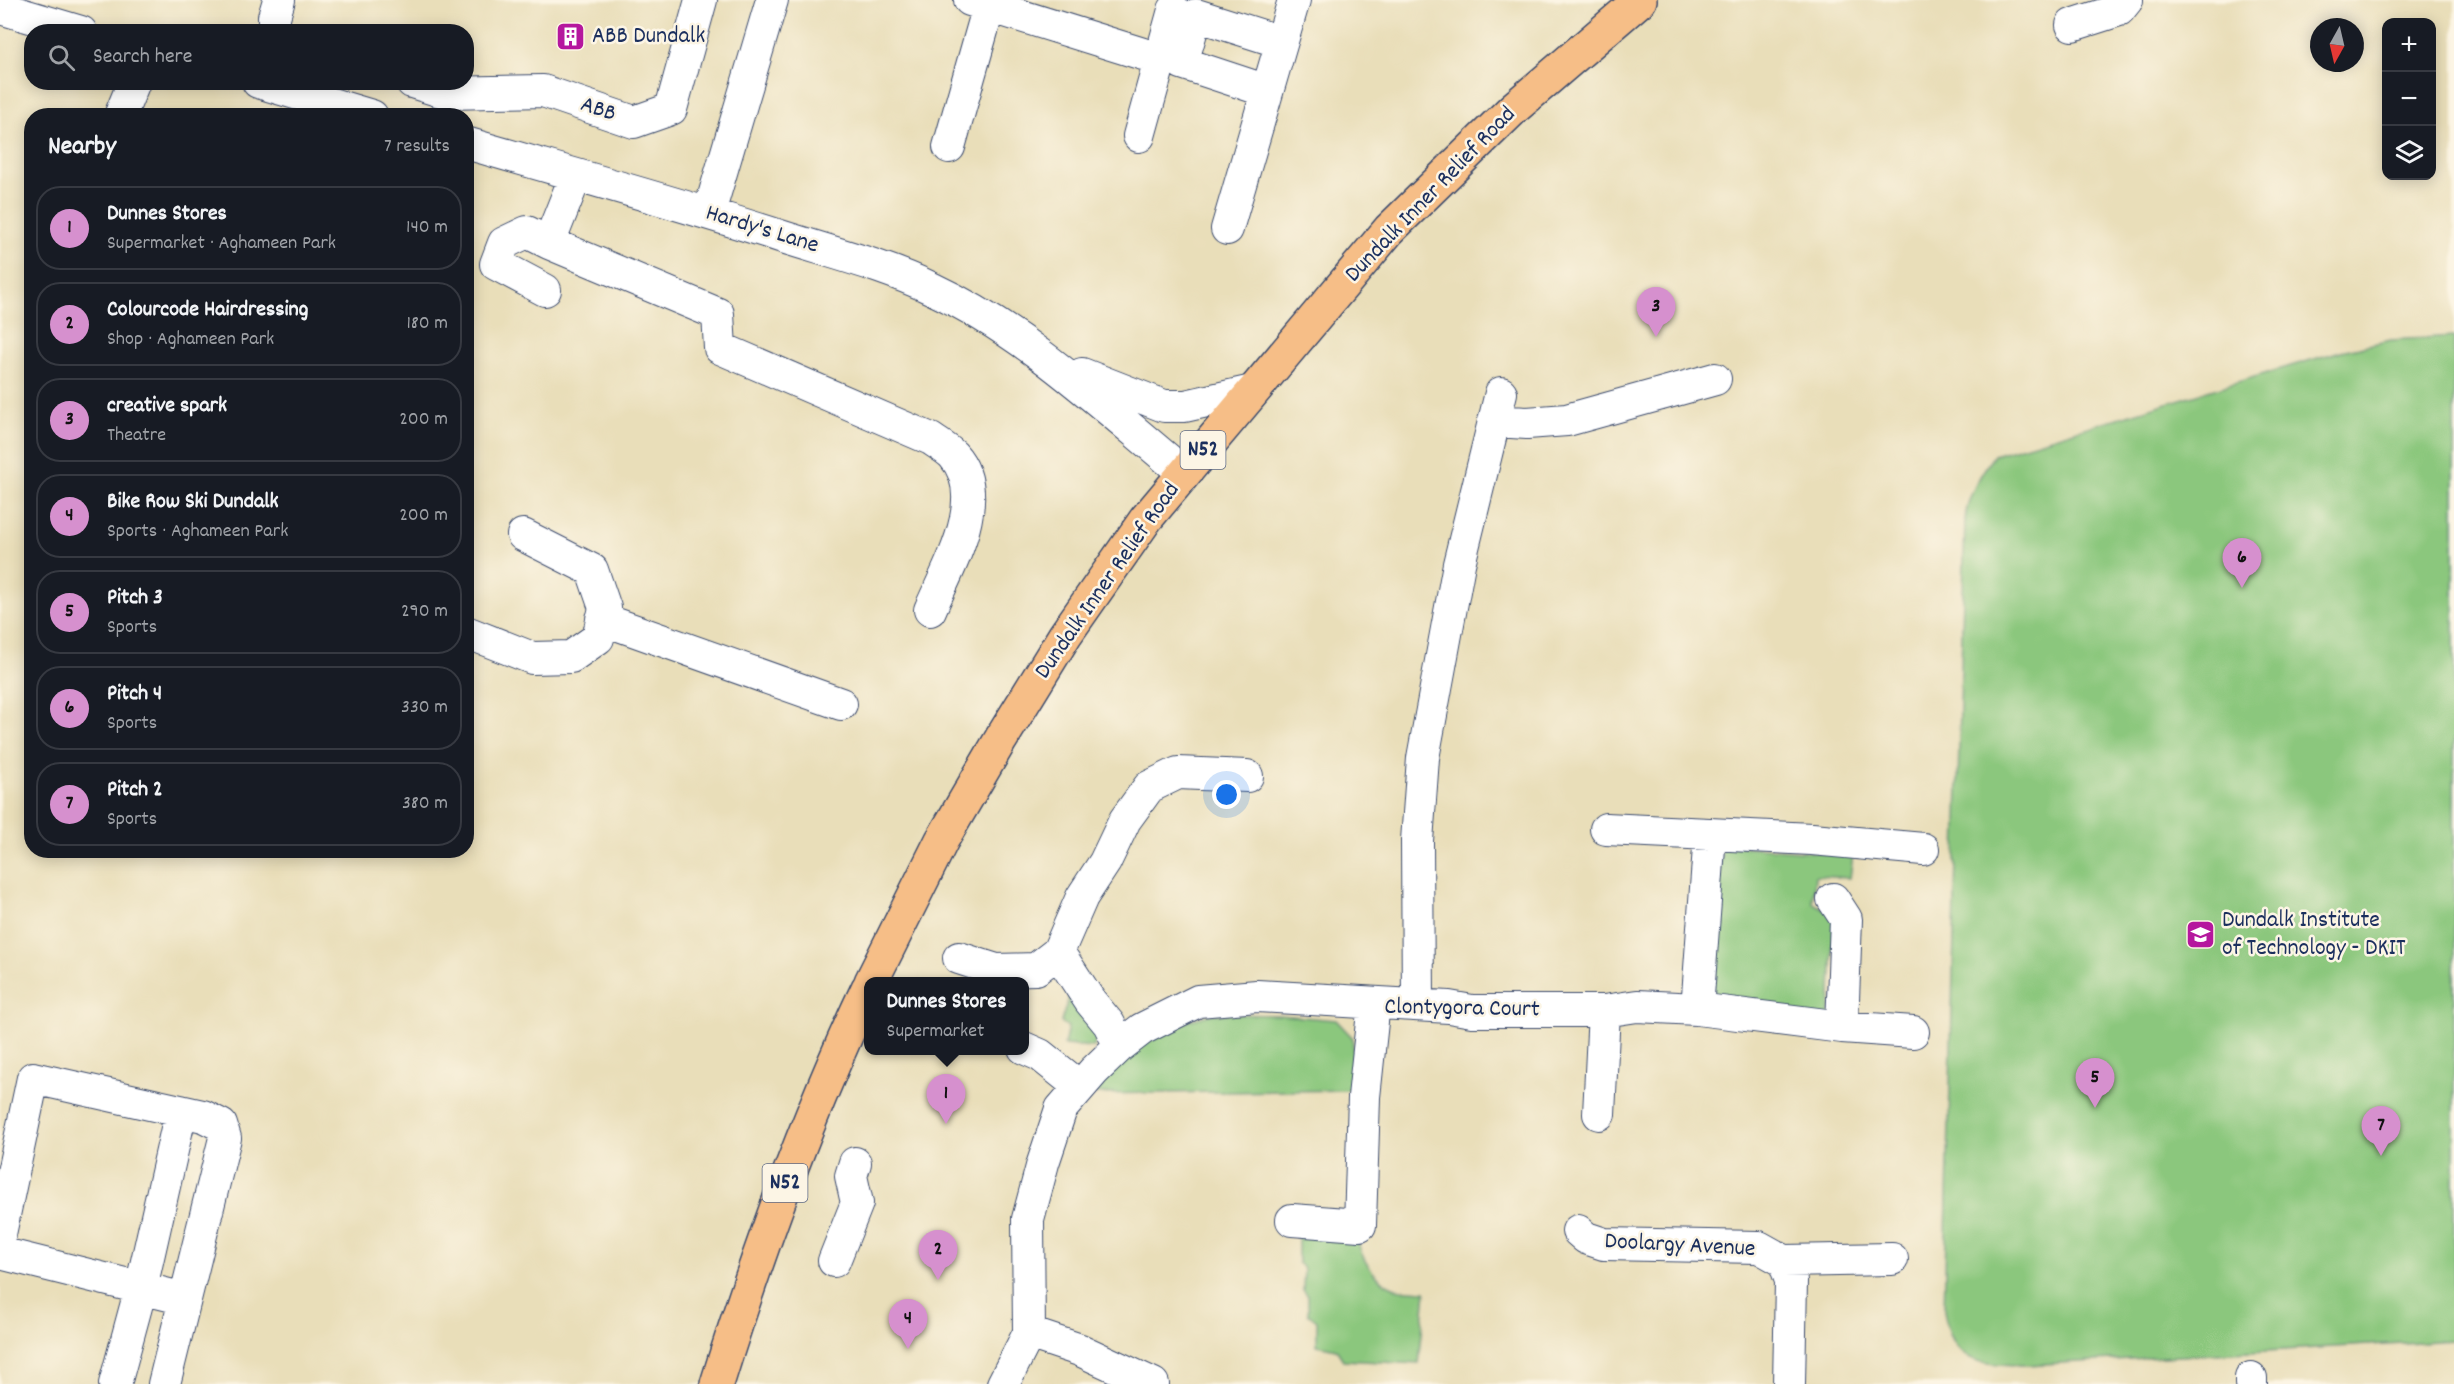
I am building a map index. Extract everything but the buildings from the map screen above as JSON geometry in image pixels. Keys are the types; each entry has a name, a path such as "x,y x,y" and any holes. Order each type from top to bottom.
{"main road":[{"name":"Dundalk Inner Relief Road","path":"873,977 942,840 1001,740 1065,635 1146,519 1252,391 1406,213 1514,108 1640,0"},
{"name":"N52","path":"717,1384 787,1179 817,1101 864,997"}],"street":[{"path":"274,24 279,0"},
{"name":"ABB","path":"437,90 447,93 543,91 634,122 650,118 671,109 701,0"},
{"path":"709,213 772,0"},
{"path":"1227,229 1294,0"},
{"path":"2072,25 2119,10 2127,0"},
{"path":"949,147 979,3 1143,54"},
{"path":"1138,136 1152,88 1165,6 1143,54 1152,88"},
{"path":"0,8 54,24"},
{"path":"1267,91 1182,63 1196,15 1281,42"},
{"path":"123,108 131,90"},
{"path":"285,90 345,108"},
{"name":"Hardy's Lane","path":"474,145 709,213 873,265 933,289 986,318 1041,354 1184,472"},
{"path":"549,243 576,175"},
{"path":"545,290 496,264 496,239 527,232 718,315 720,348 931,439 953,456 966,477 969,502 964,531 930,610"},
{"name":"Hardy's Lane","path":"1041,354 1105,385 1164,406 1185,406 1252,391"},
{"path":"1418,1005 1417,841 1423,758 1460,564 1498,407 1527,423 1567,420 1715,379"},
{"path":"474,635 532,658 570,657 597,638 604,608 592,570 523,535"},
{"path":"602,619 841,704"},
{"path":"959,958 996,970 1036,969 1058,952 1082,897 1105,862 1125,820 1149,787 1178,773 1247,776"},
{"path":"1606,830 1835,840 1923,849"},
{"path":"1697,1010 1710,834"},
{"path":"1833,899 1846,919 1842,1027"},
{"path":"1058,952 1090,1001 1109,1024 1131,1037"},
{"path":"1004,1384 1029,1333 1028,1219 1061,1109 1080,1088 1131,1037 1198,1000 1257,996 1374,1003"},
{"name":"Clontygora Court","path":"1292,1220 1360,1225 1364,1097 1374,1003 1472,1011 1604,1011 1637,1006 1913,1032"},
{"path":"1599,1114 1604,1011"},
{"path":"1029,1050 1040,1054 1080,1088"},
{"path":"0,1234 33,1078 203,1116 221,1125 225,1138 164,1384"},
{"path":"115,1384 141,1288 181,1111"},
{"path":"834,1261 857,1203 851,1176 855,1163"},
{"name":"Doolargy Avenue","path":"1578,1231 1586,1238 1604,1244 1759,1246 1784,1261 1892,1259"},
{"path":"0,1253 185,1299"},
{"name":"Doolargy Avenue","path":"1784,1261 1791,1281 1789,1384"},
{"path":"1029,1333 1080,1350 1153,1384"}],"green space":[{"name":"Dundalk Institute of Technology - DKIT","path":"2454,336 2454,1340 2027,1365 1995,1364 1971,1358 1954,1342 1944,1311 1965,520 1968,503 1975,486 1994,455 2341,351 2391,340"},
{"path":"1722,845 1853,855 1850,878 1815,876 1813,903 1834,914 1830,1019 1706,1007"},
{"path":"1069,996 1097,1036 1094,1047 1064,1045 1068,1027 1061,1022"},
{"path":"1212,1014 1279,1015 1336,1020 1353,1038 1352,1090 1095,1094 1096,1086 1130,1051 1187,1021"},
{"path":"1298,1235 1358,1239 1365,1260 1380,1279 1397,1288 1426,1291 1419,1364 1343,1360 1336,1349 1317,1345 1317,1321 1308,1314 1308,1296 1303,1290 1304,1269 1298,1263"}],"place":[{"name":"ABB Dundalk","path":"571,37"},
{"name":"creative spark","path":"1656,337"},
{"name":"Pitch 4","path":"2242,588"},
{"name":"Dundalk Institute of Technology - DKIT","path":"2201,935"},
{"name":"Pitch 3","path":"2095,1108"},
{"name":"Dunnes Stores","path":"946,1124"},
{"name":"Pitch 2","path":"2381,1156"},
{"name":"Colourcode Hairdressing","path":"938,1280"},
{"name":"Bike Row Ski Dundalk","path":"908,1349"}]}
